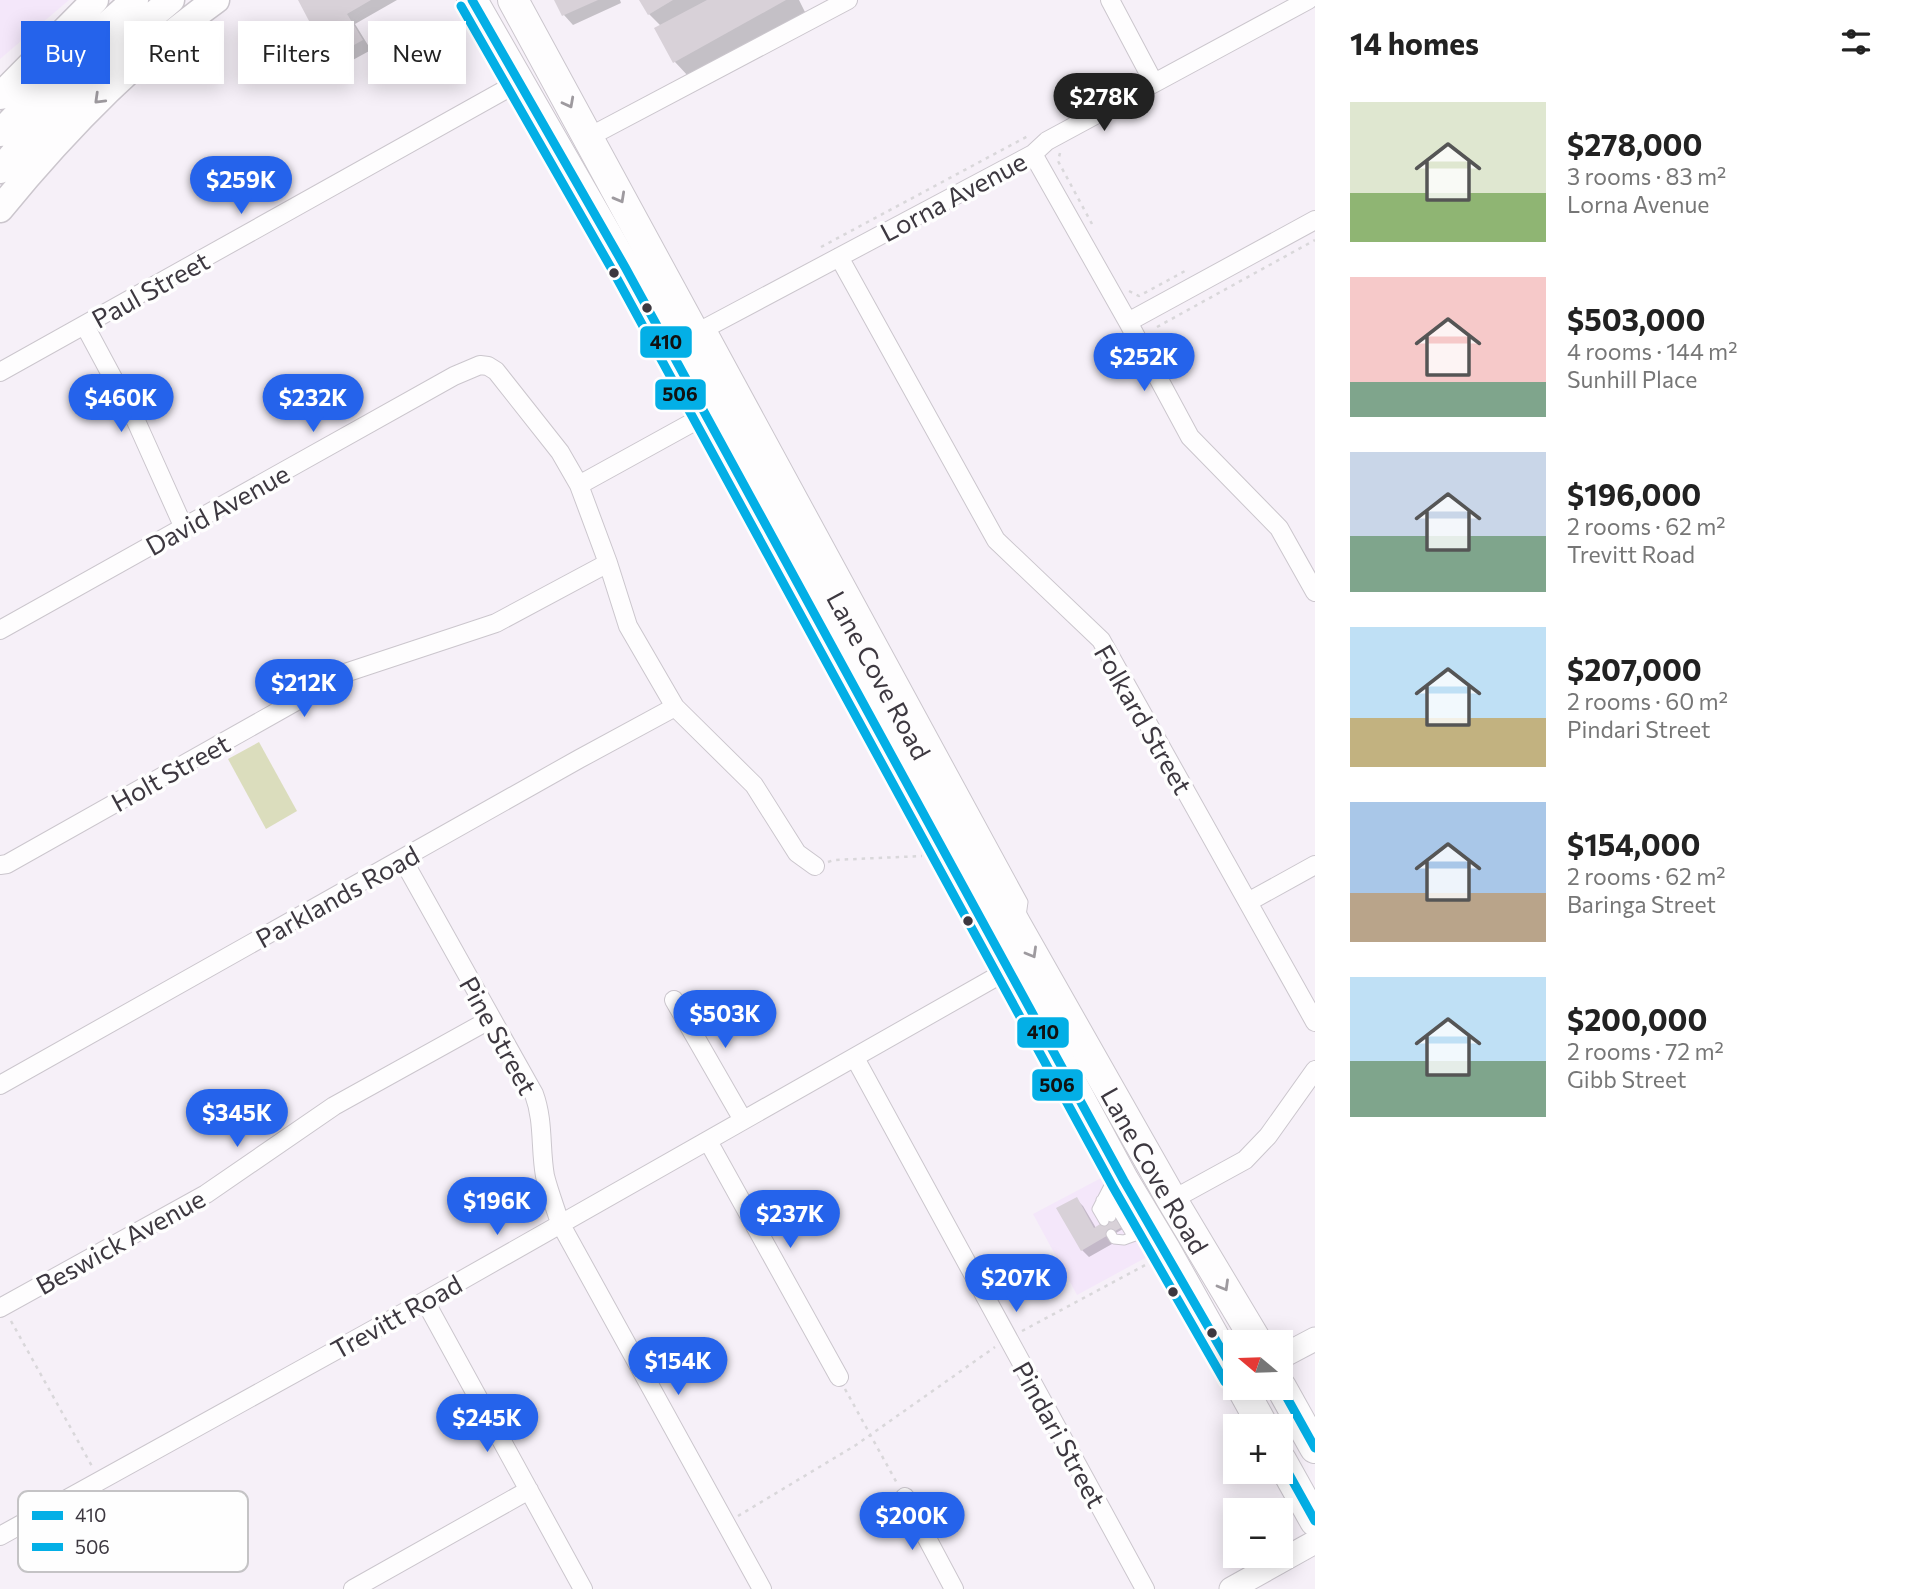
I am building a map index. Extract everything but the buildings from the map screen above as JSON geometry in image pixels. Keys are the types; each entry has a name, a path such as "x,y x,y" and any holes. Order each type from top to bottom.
{"highway":[{"name":"Lane Cove Road","path":"472,0 706,415 1010,970 1108,1187 1142,1243 1223,1358"},
{"name":"Lane Cove Road","path":"513,0 587,138 703,330 1016,925 1172,1200 1250,1330"},
{"path":"1288,1400 1315,1448"},
{"path":"1293,1482 1315,1521"}],"main road":[{"path":"0,96 95,0"},
{"path":"0,133 45,85 135,0"},
{"path":"0,170 59,104 171,0"},
{"path":"0,209 31,171 100,98 216,0"}],"street":[{"path":"587,138 848,0"},
{"path":"1110,0 1154,83"},
{"name":"Lorna Avenue","path":"668,348 1033,154 1047,141 1308,0"},
{"name":"Paul Street","path":"0,372 519,82"},
{"path":"1033,154 1190,437 1279,528 1315,592"},
{"path":"1128,321 1315,220"},
{"name":"Folkard Street","path":"839,257 996,540 1101,640 1315,1022"},
{"path":"85,326 136,421 184,528"},
{"name":"David Avenue","path":"0,630 454,376 480,365 488,366 503,379 560,452 579,485"},
{"path":"706,415 579,485 628,626 675,707 754,785 797,853 815,866"},
{"name":"Holt Street","path":"0,865 7,864 348,672 496,622 608,563"},
{"name":"Parklands Road","path":"0,1085 675,707"},
{"name":"Pine Street","path":"402,860 539,1107 545,1174 560,1223 762,1589"},
{"path":"1248,902 1315,866"},
{"name":"Trevitt Road","path":"80,1491 425,1301 1010,970"},
{"path":"674,1000 743,1120"},
{"name":"Beswick Avenue","path":"2,1307 206,1194 334,1106 491,1019"},
{"name":"Pindari Street","path":"855,1058 1145,1589"},
{"path":"1172,1200 1245,1160 1268,1136 1315,1070"},
{"path":"708,1140 839,1377"},
{"path":"425,1301 583,1589"},
{"path":"1293,1351 1315,1339"},
{"path":"353,1589 529,1490"},
{"path":"905,1497 954,1589"},
{"name":"Trevitt Road","path":"0,1536 18,1526"},
{"path":"1231,1589 1315,1542"}],"lane":[{"path":"1107,1219 1108,1187"},
{"path":"1115,1232 1142,1243"}],"path":[{"path":"820,248 1028,136"},
{"path":"1061,149 1058,161 1097,232"},
{"path":"1157,327 1315,240"},
{"path":"1129,291 1139,296"},
{"path":"815,866 834,860 924,856"},
{"path":"726,1524 870,1435 1142,1243"},
{"path":"2,1307 100,1480"},
{"path":"839,1377 905,1497"}],"shaded area":[{"path":"0,0 69,0 44,21 21,21 21,41 0,59"},
{"path":"1103,1177 1147,1257 1077,1295 1033,1214"}],"green space":[{"path":"259,742 297,811 266,829 228,759"}],"transit line":[{"name":"410","path":"472,0 625,267 1124,1181 1223,1352"},
{"name":"506","path":"461,6 614,273 1113,1187 1223,1379"},
{"name":"410","path":"1288,1400 1315,1448"},
{"name":"410","path":"1293,1482 1315,1521"}]}
